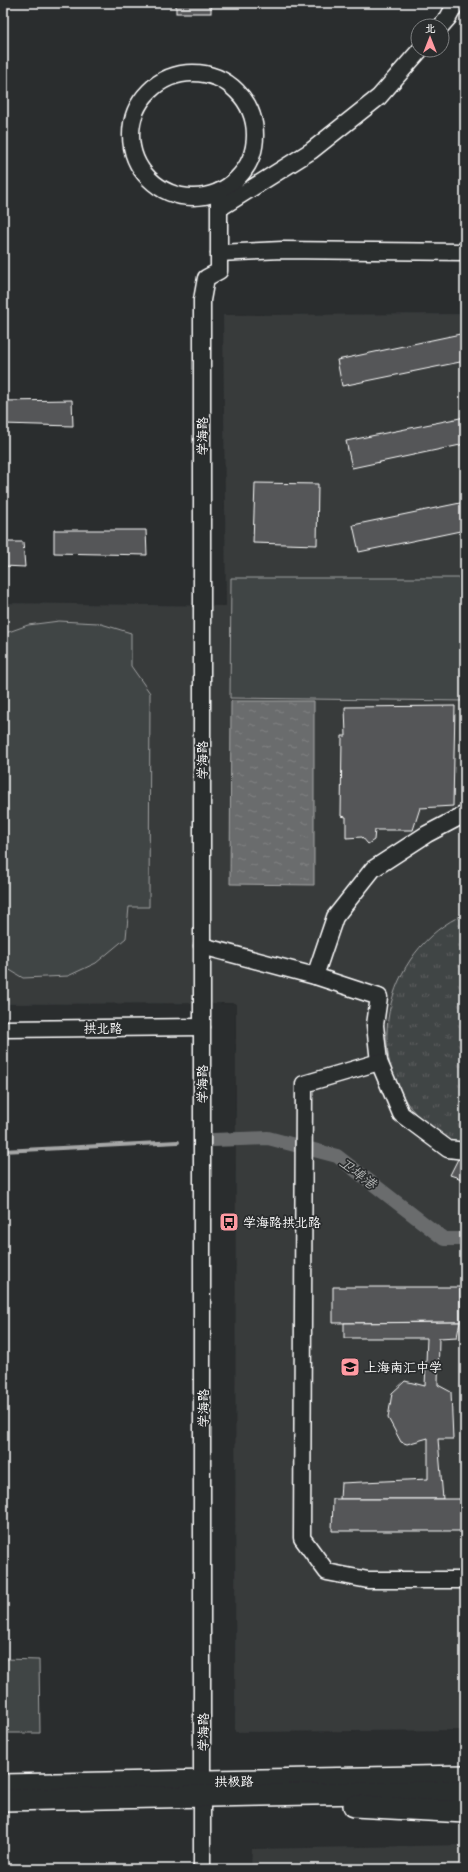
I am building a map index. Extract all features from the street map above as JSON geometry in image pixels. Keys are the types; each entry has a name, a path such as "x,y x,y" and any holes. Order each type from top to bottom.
{"main road":[{"path":"240,1788 346,1771 465,1766"},
{"name":"拱极路","path":"3,1800 465,1776"},
{"name":"拱极路","path":"3,1785 203,1789"},
{"name":"拱极路","path":"240,1788 465,1791"},
{"path":"240,1788 347,1806 465,1812"}],"street":[{"path":"448,18 456,3"},
{"path":"220,208 311,151 379,97 413,58"},
{"path":"192,73 213,76 232,86 246,102 254,121 255,142 249,163 237,180 219,192 200,197 193,197 180,196 161,189 146,176 135,159 131,139 133,119 138,107 141,101 155,86 172,77 192,73"},
{"path":"219,192 219,253 282,250 465,252"},
{"name":"学海路","path":"202,1869 202,300 206,278 219,271 219,253"},
{"path":"315,976 335,917 373,869 427,834 465,814"},
{"path":"202,946 315,976 378,997 375,1025 379,1062 401,1114 448,1149 465,1151"},
{"name":"拱北路","path":"3,1029 202,1027"},
{"path":"379,1062 304,1084 302,1538 327,1572 368,1580 465,1580"}],"shaded area":[{"name":"上海南汇中学","path":"465,314 465,1730 235,1732 236,1003 3,1004 3,603 226,606 223,315"},
{"path":"465,1845 465,1869 251,1869 252,1849"}],"green space":[{"path":"231,578 465,578 465,701 230,698"},
{"path":"59,621 98,623 131,633 131,666 150,693 149,907 129,907 126,938 96,963 68,976 23,978 3,966 3,634 28,625"},
{"path":"465,914 465,1146 446,1139 429,1126 406,1102 392,1074 387,1043 389,1011 399,981 415,953 437,931"},
{"path":"5,1659 39,1660 40,1733 5,1733"}],"water":[{"path":"231,701 314,701 314,885 230,884"}],"building":[{"path":"176,3 211,3 211,13 176,13"},
{"path":"465,333 465,361 342,386 337,360"},
{"path":"72,400 73,426 3,424 3,401"},
{"path":"465,417 465,444 352,468 346,441"},
{"path":"255,483 318,484 317,545 253,543"},
{"path":"465,502 465,530 359,552 353,525"},
{"path":"54,530 146,530 147,555 54,553"},
{"path":"3,542 23,542 25,567 3,566"},
{"path":"455,706 453,806 420,808 413,830 375,830 374,840 368,844 362,837 346,838 346,817 341,816 342,736 346,736 345,707"},
{"path":"460,1155 465,1157 465,1180 450,1175"},
{"path":"333,1287 460,1287 460,1322 333,1323"},
{"path":"460,1322 457,1337 439,1338 438,1385 451,1392 453,1439 438,1439 443,1499 340,1499 341,1483 428,1479 428,1438 407,1444 401,1442 388,1418 392,1393 405,1381 425,1386 427,1338 344,1338 344,1323"},
{"path":"333,1499 462,1499 461,1531 332,1531"}],"waterway":[{"name":"卫埠港","path":"213,1140 268,1138 337,1156 444,1239 465,1239"},
{"name":"卫埠港","path":"3,1151 178,1142"}],"place":[{"name":"学海路拱北路","path":"229,1222"},
{"name":"上海南汇中学","path":"350,1367"}]}
